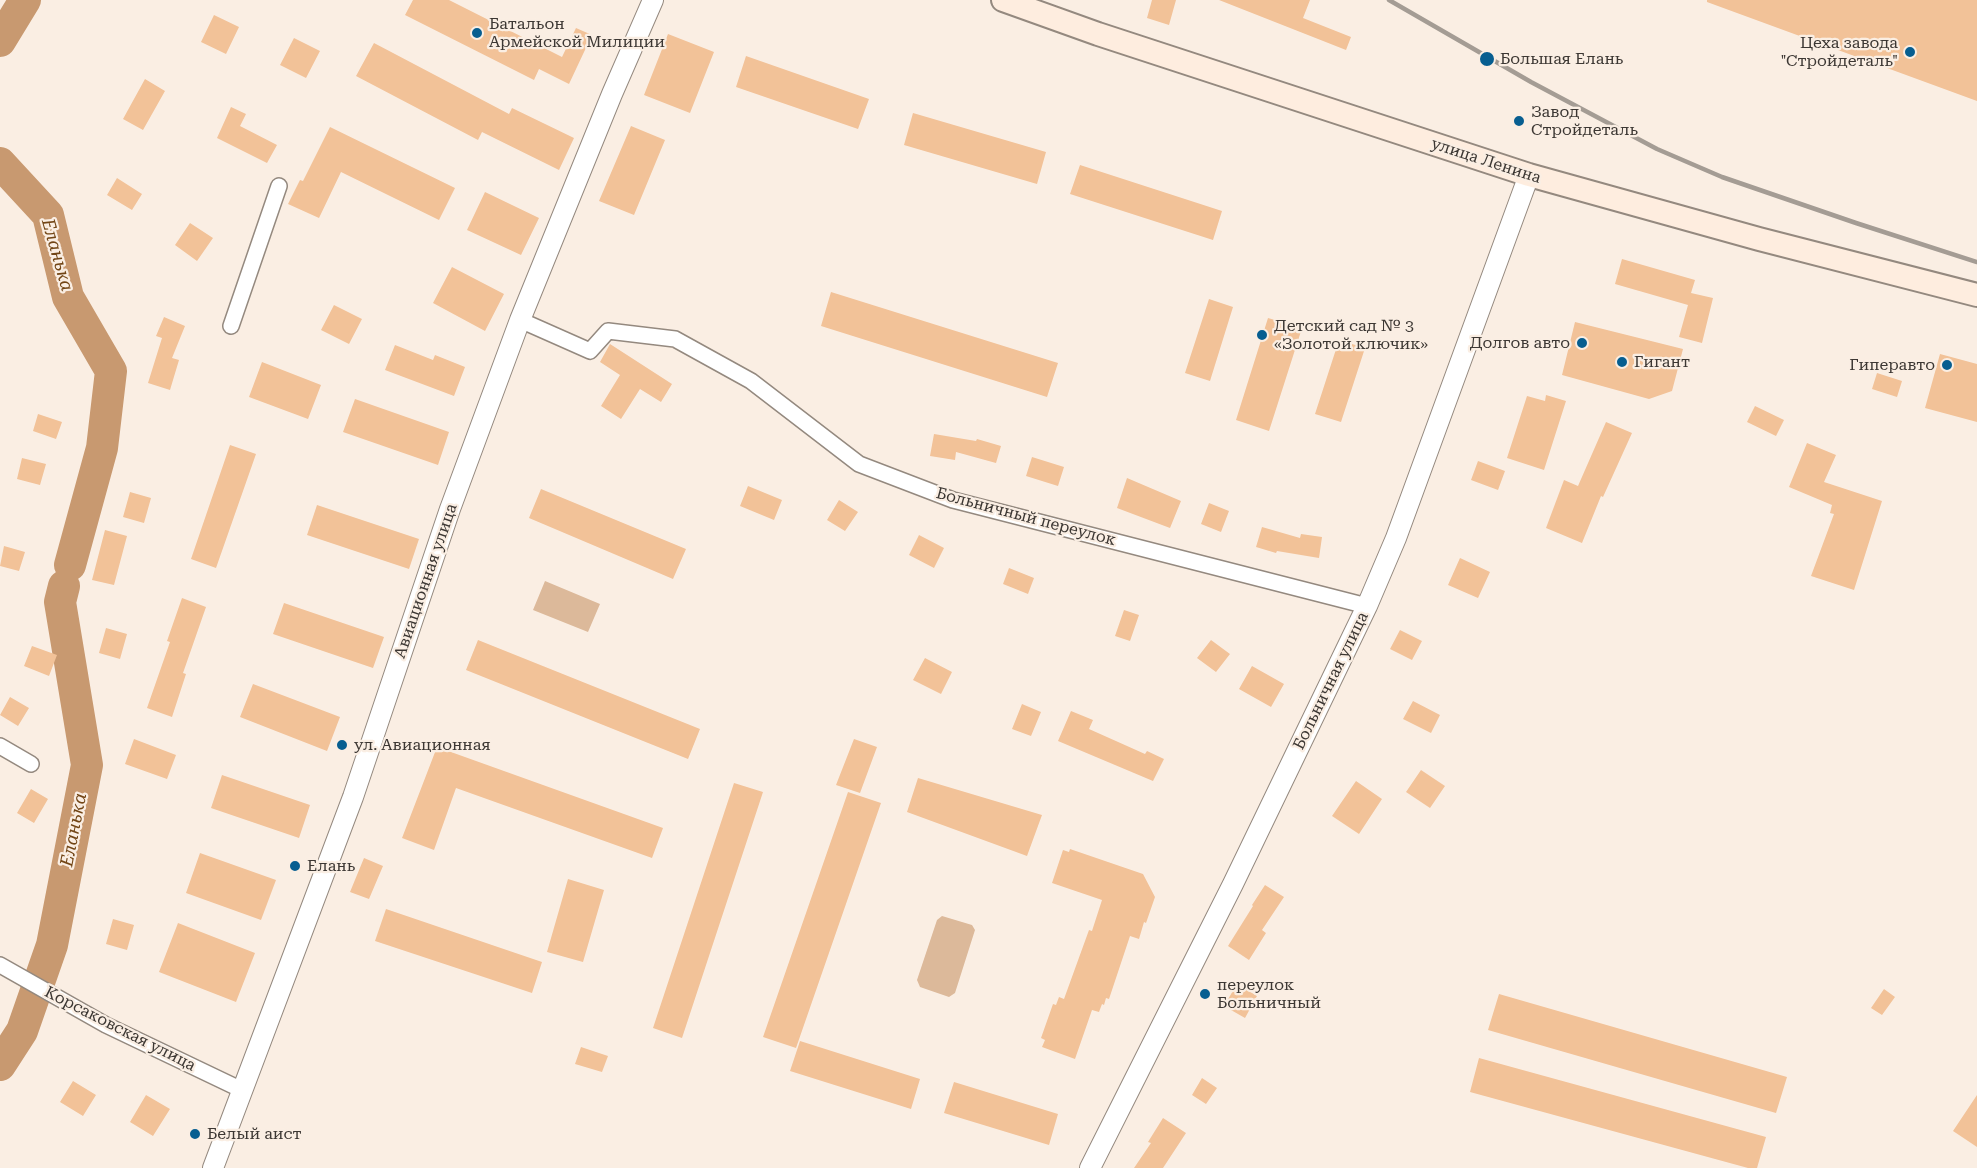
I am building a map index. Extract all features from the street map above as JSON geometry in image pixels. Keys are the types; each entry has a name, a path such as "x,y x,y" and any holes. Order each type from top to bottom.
{"main road":[{"name":"улица Ленина","path":"1003,0 1098,34 1529,175 1759,239 1977,295"}],"street":[{"name":"Авиационная улица","path":"213,1168 353,797 450,509 520,320 653,0"},
{"name":"Больничная улица","path":"1090,1168 1233,884 1367,606 1396,538 1529,175"},
{"path":"231,326 279,186"},
{"name":"Больничный переулок","path":"520,320 590,351 608,331 675,339 750,381 859,464 953,500 1367,606"},
{"path":"0,746 31,764"},
{"name":"Корсаковская улица","path":"0,965 86,1015 242,1090"}],"shaded area":[{"path":"545,581 600,604 588,632 533,610"},
{"path":"942,916 972,925 975,930 955,993 949,997 920,987 917,980 937,920"}],"building":[{"name":"Батальон Армейской Милиции","path":"413,0 449,0 562,57 576,28 592,35 569,84 539,69 534,80 405,15"},
{"path":"1152,0 1176,0 1169,25 1147,18"},
{"path":"1219,0 1310,0 1303,18 1351,37 1346,50"},
{"name":"Цеха завода \"Стройдеталь\"","path":"1707,0 1977,0 1977,101 1707,2"},
{"path":"214,15 239,27 226,54 201,42"},
{"path":"668,34 714,52 690,113 644,95"},
{"path":"294,38 320,51 306,78 280,65"},
{"path":"374,43 509,114 512,108 574,138 559,170 482,132 478,140 356,76"},
{"path":"746,56 869,99 858,129 736,87"},
{"path":"145,79 165,91 143,130 123,119"},
{"path":"231,107 246,114 240,126 277,145 267,163 217,138"},
{"path":"913,113 1046,152 1037,184 904,145"},
{"path":"631,126 665,140 634,215 599,201"},
{"path":"330,127 455,188 439,220 341,172 319,218 288,204 300,180 303,181"},
{"path":"1080,165 1222,211 1213,240 1070,194"},
{"path":"117,178 142,194 132,210 107,195"},
{"path":"485,192 539,218 521,255 467,230"},
{"path":"190,223 213,238 197,261 175,245"},
{"path":"1622,259 1695,280 1691,293 1713,298 1702,343 1679,337 1688,305 1615,284"},
{"path":"452,267 504,294 485,331 433,303"},
{"path":"831,292 1058,363 1047,397 821,326"},
{"path":"1209,299 1233,307 1210,381 1185,373"},
{"path":"334,305 362,319 349,344 321,330"},
{"path":"164,317 185,326 172,358 179,360 170,390 148,383 162,338 156,336"},
{"path":"1268,318 1302,328 1269,431 1236,420"},
{"name":"Гигант","path":"1575,322 1683,349 1672,391 1649,399 1562,375"},
{"path":"1339,340 1365,348 1341,422 1315,414"},
{"path":"610,344 672,384 661,402 640,389 621,419 601,406 620,375 600,362"},
{"path":"395,345 433,360 435,355 465,367 454,396 385,370"},
{"path":"1940,354 1977,364 1977,422 1925,408"},
{"path":"262,362 321,385 308,419 249,397"},
{"path":"1877,373 1902,381 1897,397 1872,389"},
{"path":"1546,395 1566,401 1544,470 1507,458 1527,396 1545,401"},
{"path":"355,399 449,432 438,465 343,432"},
{"path":"1755,406 1784,420 1776,436 1747,422"},
{"path":"38,414 62,422 56,439 33,431"},
{"path":"1606,422 1632,433 1603,497 1601,496 1582,543 1546,528 1564,480 1578,486"},
{"path":"934,434 976,441 977,439 1001,446 996,463 956,452 955,460 930,456"},
{"path":"1807,443 1836,455 1824,482 1882,501 1854,590 1811,576 1834,514 1830,513 1832,505 1789,487"},
{"path":"230,445 256,454 216,568 191,559"},
{"path":"1032,457 1064,467 1058,486 1026,476"},
{"path":"22,458 46,464 40,485 17,479"},
{"path":"1478,461 1505,471 1498,490 1471,480"},
{"path":"1127,478 1181,501 1170,528 1117,508"},
{"path":"748,486 782,500 774,520 740,506"},
{"path":"541,489 686,549 673,579 529,518"},
{"path":"130,492 151,498 144,523 123,517"},
{"path":"839,500 858,512 845,531 827,520"},
{"path":"1209,503 1229,511 1221,532 1201,524"},
{"path":"317,505 419,539 409,569 307,535"},
{"path":"1262,527 1300,538 1301,534 1322,537 1319,558 1277,551 1276,553 1256,547"},
{"path":"105,530 127,536 114,585 92,580"},
{"path":"919,535 944,548 934,568 909,555"},
{"path":"4,546 25,552 19,571 0,566"},
{"path":"1460,558 1490,572 1478,598 1448,585"},
{"path":"1009,568 1034,578 1028,594 1003,584"},
{"path":"182,598 206,607 183,673 186,674 172,717 147,708 170,642 167,641"},
{"path":"284,603 384,637 373,668 273,634"},
{"path":"1124,610 1139,615 1130,641 1115,636"},
{"path":"106,628 127,634 120,659 99,653"},
{"path":"1400,630 1422,641 1412,660 1390,649"},
{"path":"478,640 700,729 688,759 466,670"},
{"path":"1211,640 1230,654 1216,672 1197,658"},
{"path":"32,646 57,655 49,676 24,666"},
{"path":"925,658 952,672 941,694 913,680"},
{"path":"1252,666 1284,684 1271,707 1239,689"},
{"path":"253,684 340,717 327,751 240,717"},
{"path":"10,697 29,708 18,726 0,715"},
{"path":"1413,701 1440,715 1431,733 1403,719"},
{"path":"1022,704 1041,712 1031,736 1012,729"},
{"path":"1071,711 1093,720 1089,729 1145,754 1147,751 1164,759 1153,781 1058,741"},
{"path":"134,739 176,755 167,779 125,764"},
{"path":"854,739 877,747 860,793 836,785"},
{"path":"437,747 663,828 652,858 456,788 434,850 402,838"},
{"path":"1421,770 1445,786 1430,808 1406,792"},
{"path":"222,775 310,805 299,838 211,808"},
{"path":"918,778 1042,815 1027,856 907,812"},
{"path":"1356,781 1382,799 1359,834 1332,816"},
{"path":"734,783 763,792 682,1038 653,1028"},
{"path":"31,789 48,799 34,823 17,813"},
{"path":"848,792 881,803 796,1048 763,1037"},
{"path":"1070,849 1143,874 1155,897 1139,939 1130,936 1109,999 1106,998 1099,1012 1092,1010 1075,1059 1042,1047 1045,1040 1041,1038 1053,1004 1056,1005 1059,997 1064,999 1102,900 1052,883 1063,850 1069,852"},
{"path":"200,853 276,880 261,920 186,893"},
{"path":"364,858 383,866 369,899 350,892"},
{"path":"568,879 604,890 583,962 547,952"},
{"path":"1265,885 1284,897 1262,930 1266,933 1249,960 1228,946"},
{"path":"386,909 542,962 532,993 375,941"},
{"path":"113,919 134,925 127,950 106,944"},
{"path":"178,923 255,953 236,1002 159,972"},
{"path":"1237,984 1257,996 1245,1018 1224,1006"},
{"path":"1884,989 1895,997 1882,1015 1871,1008"},
{"path":"1499,994 1787,1077 1776,1113 1488,1030"},
{"path":"800,1041 920,1079 911,1109 790,1071"},
{"path":"581,1047 608,1056 602,1072 575,1064"},
{"path":"1479,1058 1766,1137 1757,1168 1748,1168 1470,1092"},
{"path":"1202,1078 1217,1088 1206,1104 1192,1095"},
{"path":"73,1081 96,1095 83,1116 60,1102"},
{"path":"954,1082 1058,1114 1049,1145 944,1113"},
{"path":"146,1095 170,1109 153,1136 130,1122"},
{"path":"1977,1095 1977,1147 1953,1131"},
{"path":"1163,1118 1186,1133 1163,1168 1134,1168 1151,1143 1148,1142"}],"waterway":[{"name":"Еланька","path":"0,41 25,0"},
{"name":"Еланька","path":"0,163 48,215 68,297 111,371 102,448 70,565"},
{"name":"Еланька","path":"0,1065 22,1031 52,945 87,765 60,602 64,586"}],"railway":[{"path":"1389,0 1531,82 1657,149 1722,177 1977,262"}],"place":[{"name":"Батальон Армейской Милиции","path":"477,33"},
{"name":"Цеха завода \"Стройдеталь\"","path":"1910,52"},
{"name":"Большая Елань","path":"1487,59"},
{"name":"Завод Стройдеталь","path":"1519,121"},
{"name":"Детский сад № 3 «Золотой ключик»","path":"1262,335"},
{"name":"Долгов авто","path":"1582,343"},
{"name":"Гигант","path":"1622,362"},
{"name":"Гиперавто","path":"1947,365"},
{"name":"ул. Авиационная","path":"342,745"},
{"name":"Елань","path":"295,866"},
{"name":"переулок Больничный","path":"1205,994"},
{"name":"Белый аист","path":"195,1134"}]}
